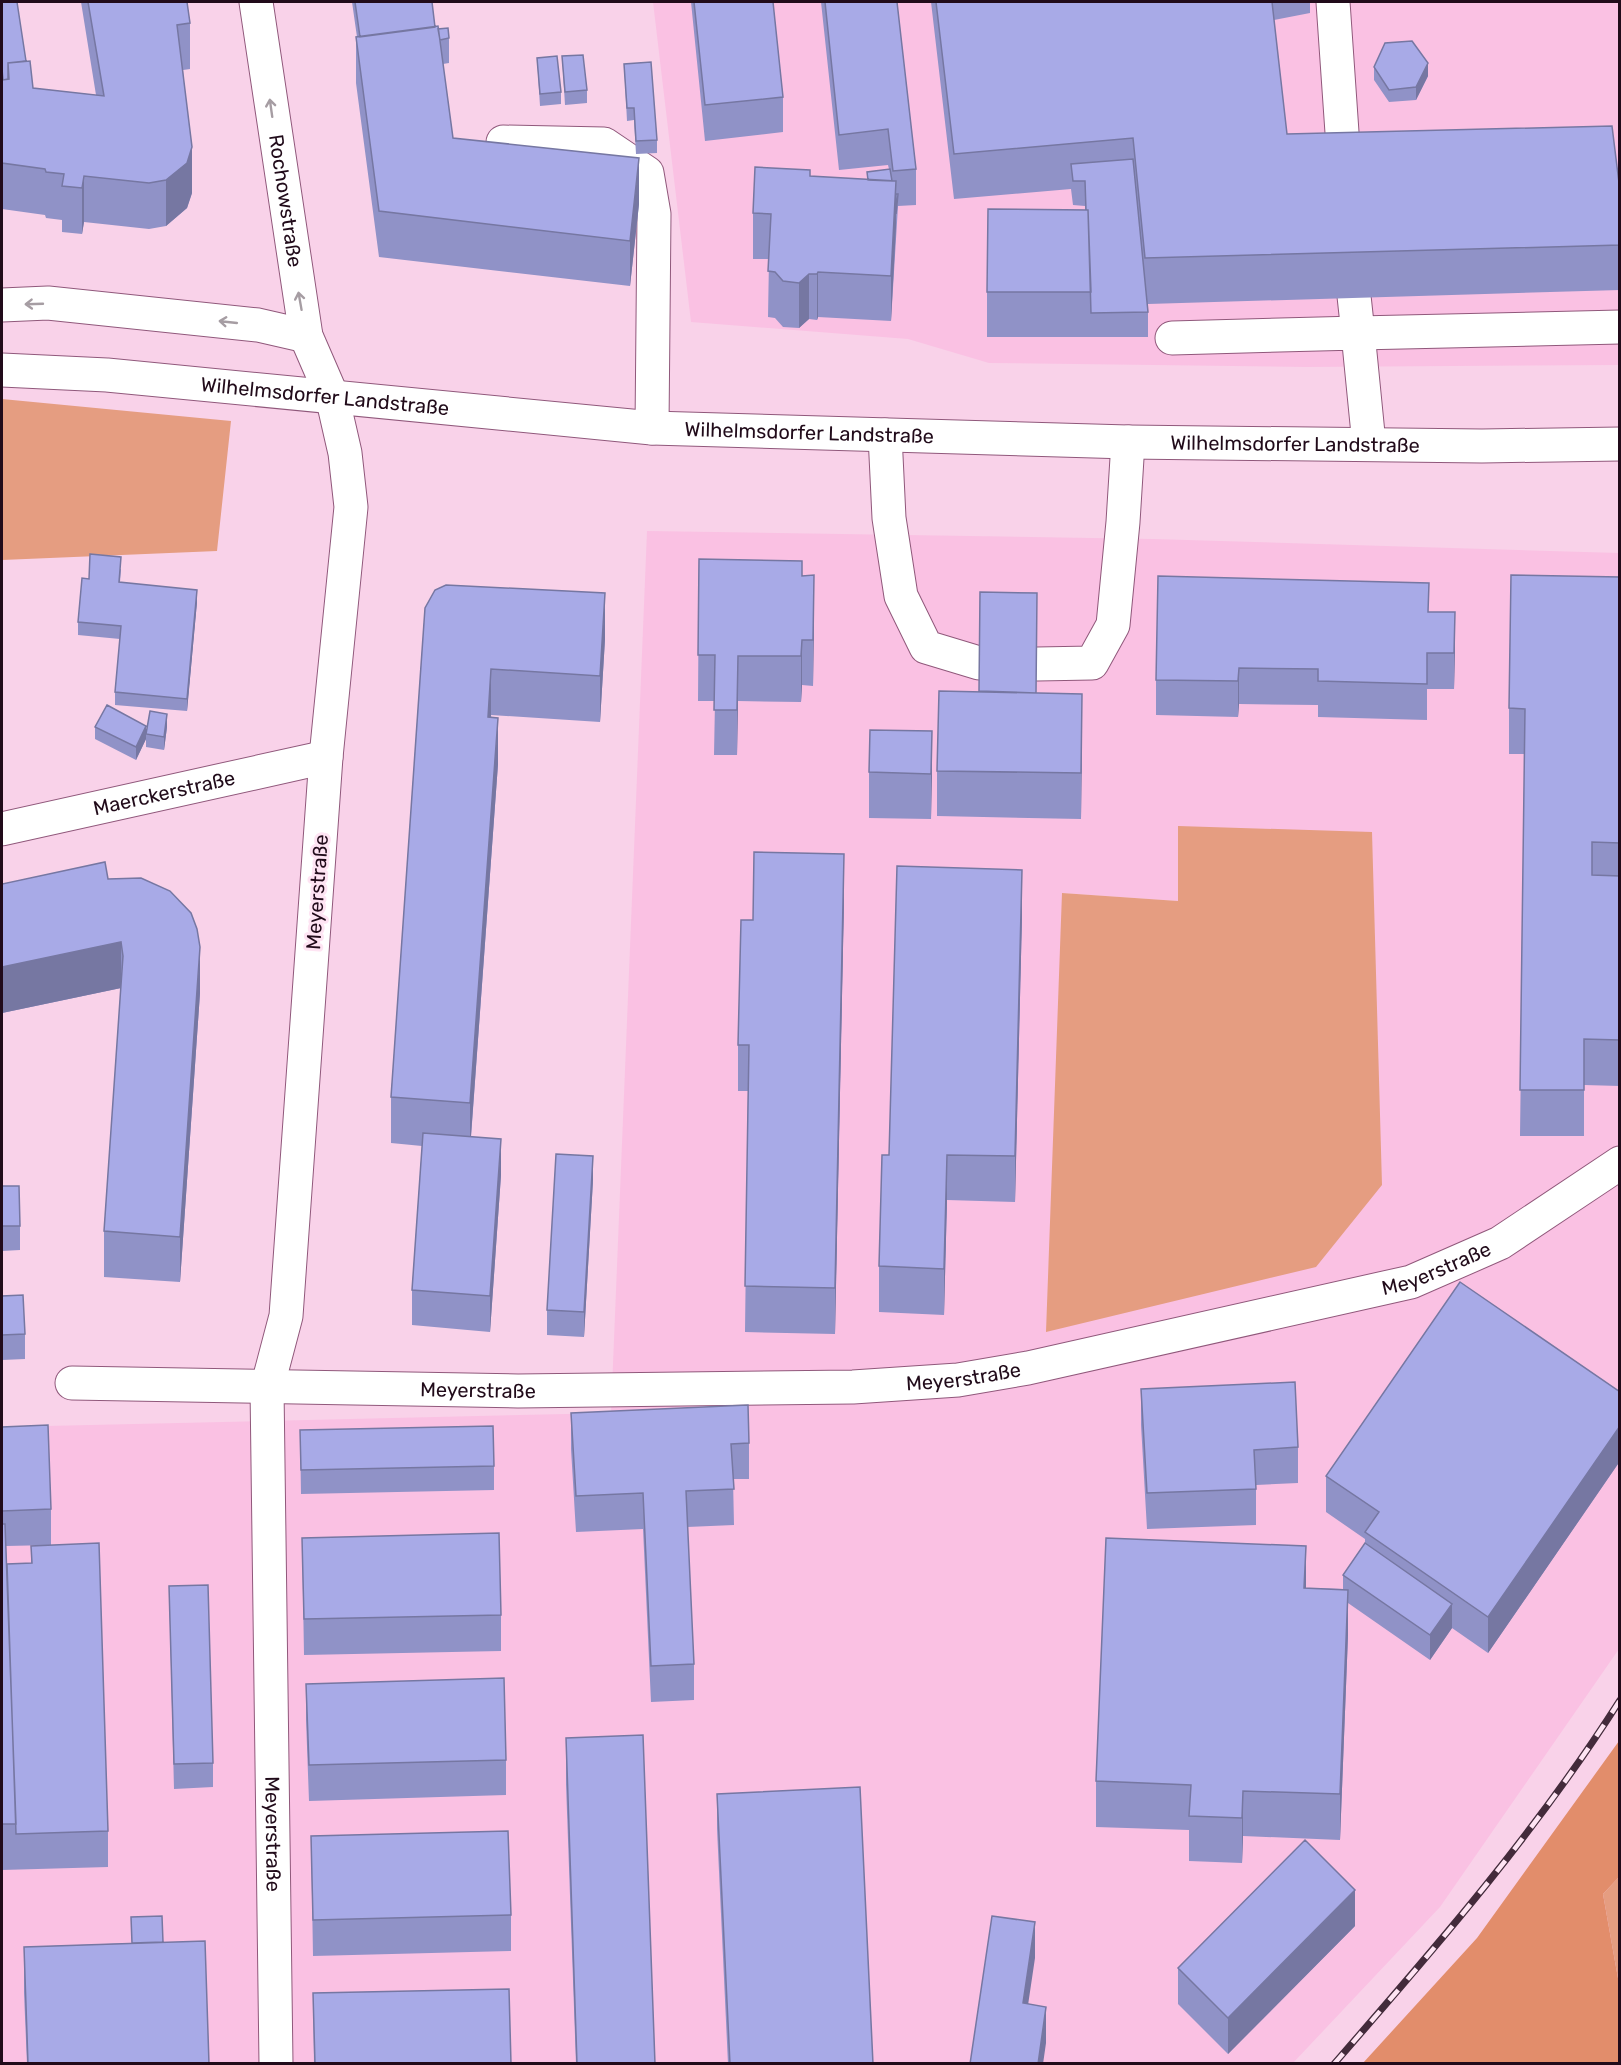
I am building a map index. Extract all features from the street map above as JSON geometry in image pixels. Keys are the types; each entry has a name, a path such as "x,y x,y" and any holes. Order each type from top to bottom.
{"street":[{"name":"Rochowstraße","path":"256,2 306,336 332,396"},
{"path":"1333,2 1346,178"},
{"path":"503,142 604,144 647,173 654,214 652,428"},
{"path":"1354,296 1369,444"},
{"path":"2,305 48,303 258,325 306,336"},
{"path":"1172,338 1620,327"},
{"name":"Wilhelmsdorfer Landstraße","path":"2,370 107,375 652,428 1128,442 1620,444"},
{"name":"Meyerstraße","path":"276,2064 267,1388 286,1316 326,758 351,507 345,453 332,396"},
{"path":"885,435 889,518 901,596 926,647 979,663"},
{"path":"1037,664 1092,663 1113,625 1128,442"},
{"name":"Maerckerstraße","path":"2,829 326,758"},
{"name":"Meyerstraße","path":"267,1388 518,1391 853,1387 958,1380 1028,1368 1411,1282 1500,1243 1620,1163"},
{"path":"72,1383 267,1388"}],"shaded area":[{"path":"653,2 1619,2 1619,365 1306,367 989,363 908,339 691,322"},
{"path":"2,399 231,421 217,551 2,560"},
{"path":"647,531 1153,539 1619,553 1619,1649 1440,1907 1293,2063 2,2063 2,1427 611,1413","holes":["1178,826 1316,1267 1062,893 1178,901"]},
{"path":"1178,826 1372,832 1382,1185 1316,1267 1046,1332 1062,893 1178,901"},
{"path":"1619,1741 1619,1877 1603,1894 1619,1984 1619,2063 1363,2063 1477,1938"},
{"path":"1619,1877 1619,1984 1603,1894"}],"building":[{"path":"2,2 17,2 26,61 8,63 8,79 3,80 2,69"},
{"path":"88,2 187,2 190,23 177,25 192,147 187,163 166,180 149,183 84,176 82,188 62,186 64,174 2,163 2,80 9,79 8,63 30,61 33,88 104,96"},
{"path":"355,2 432,2 435,27 360,37"},
{"path":"694,2 773,2 783,97 705,105"},
{"path":"825,2 897,2 916,169 893,171 888,129 839,135"},
{"path":"936,2 1272,2 1287,134 1612,126 1620,191 1620,245 1145,258 1133,138 954,154"},
{"path":"438,26 453,138 639,158 630,241 379,211 356,37"},
{"path":"448,28 449,38 440,40 438,29"},
{"path":"1412,41 1428,63 1416,87 1389,90 1374,67 1385,43"},
{"path":"583,55 587,90 565,92 562,56"},
{"path":"557,56 561,92 540,94 537,58"},
{"path":"651,62 657,140 636,141 634,108 627,108 624,64"},
{"path":"1133,159 1148,312 1091,313 1085,181 1073,181 1071,164"},
{"path":"755,167 810,170 810,176 896,181 891,276 818,272 809,274 799,283 783,281 775,272 768,271 771,214 753,213"},
{"path":"890,169 892,181 868,180 867,172"},
{"path":"988,209 1088,210 1091,292 987,292"},
{"path":"90,554 121,557 119,582 197,590 187,699 115,692 121,626 78,622 82,578 89,579"},
{"path":"699,559 802,561 802,576 814,575 813,640 802,640 801,656 738,656 737,710 714,710 715,655 698,655"},
{"path":"1511,575 1620,577 1620,843 1592,842 1592,875 1620,876 1620,1040 1584,1039 1584,1090 1520,1090 1525,709 1509,708"},
{"path":"1158,576 1429,583 1428,612 1455,612 1454,653 1427,653 1427,684 1318,681 1318,669 1239,668 1238,681 1156,680"},
{"path":"446,585 605,593 600,676 491,669 488,717 498,718 470,1103 391,1097 425,608 435,590"},
{"path":"980,592 1037,593 1036,693 979,691"},
{"path":"939,691 1082,694 1081,773 937,771"},
{"path":"107,705 146,726 136,747 95,727"},
{"path":"150,711 167,714 164,737 146,734"},
{"path":"870,730 932,731 931,774 869,772"},
{"path":"754,852 844,854 835,1288 745,1286 749,1045 738,1045 741,920 753,920"},
{"path":"105,862 108,879 141,878 170,891 191,913 197,929 200,947 180,1237 104,1231 123,956 121,942 2,967 2,884"},
{"path":"897,866 1022,870 1015,1156 947,1155 944,1269 879,1266 882,1155 889,1155"},
{"path":"423,1133 501,1139 490,1296 412,1290"},
{"path":"556,1154 593,1156 584,1312 547,1310"},
{"path":"2,1186 19,1186 20,1226 2,1226"},
{"path":"1460,1282 1620,1392 1620,1426 1488,1617 1365,1532 1379,1512 1326,1476"},
{"path":"23,1295 25,1334 2,1335 2,1296"},
{"path":"1295,1382 1298,1447 1254,1450 1256,1489 1147,1493 1141,1389"},
{"path":"748,1405 749,1443 731,1444 734,1489 686,1491 694,1664 651,1666 643,1493 576,1496 571,1413"},
{"path":"48,1425 51,1509 2,1511 2,1427"},
{"path":"493,1426 494,1466 301,1470 300,1430"},
{"path":"2,1524 5,1524 16,1824 2,1824"},
{"path":"499,1533 501,1615 304,1619 302,1538"},
{"path":"1106,1538 1306,1546 1304,1588 1348,1590 1340,1794 1243,1791 1242,1818 1189,1816 1191,1785 1096,1781"},
{"path":"99,1543 108,1831 16,1834 7,1564 32,1563 31,1546"},
{"path":"1365,1543 1452,1604 1430,1635 1343,1575"},
{"path":"208,1585 213,1763 174,1764 169,1586"},
{"path":"504,1678 506,1760 309,1765 306,1684"},
{"path":"643,1735 655,2064 577,2064 566,1738"},
{"path":"860,1787 873,2064 730,2064 717,1794"},
{"path":"508,1831 511,1915 313,1920 311,1836"},
{"path":"1305,1840 1355,1890 1228,2018 1178,1968"},
{"path":"162,1916 163,1942 132,1943 131,1917"},
{"path":"992,1916 1035,1922 1023,2003 1046,2007 1038,2064 970,2064"},
{"path":"205,1941 209,2064 28,2064 24,1947"},
{"path":"509,1989 511,2064 315,2064 313,1993"}],"railway":[{"path":"1334,2064 1447,1932 1520,1842 1555,1796 1620,1700"}]}
